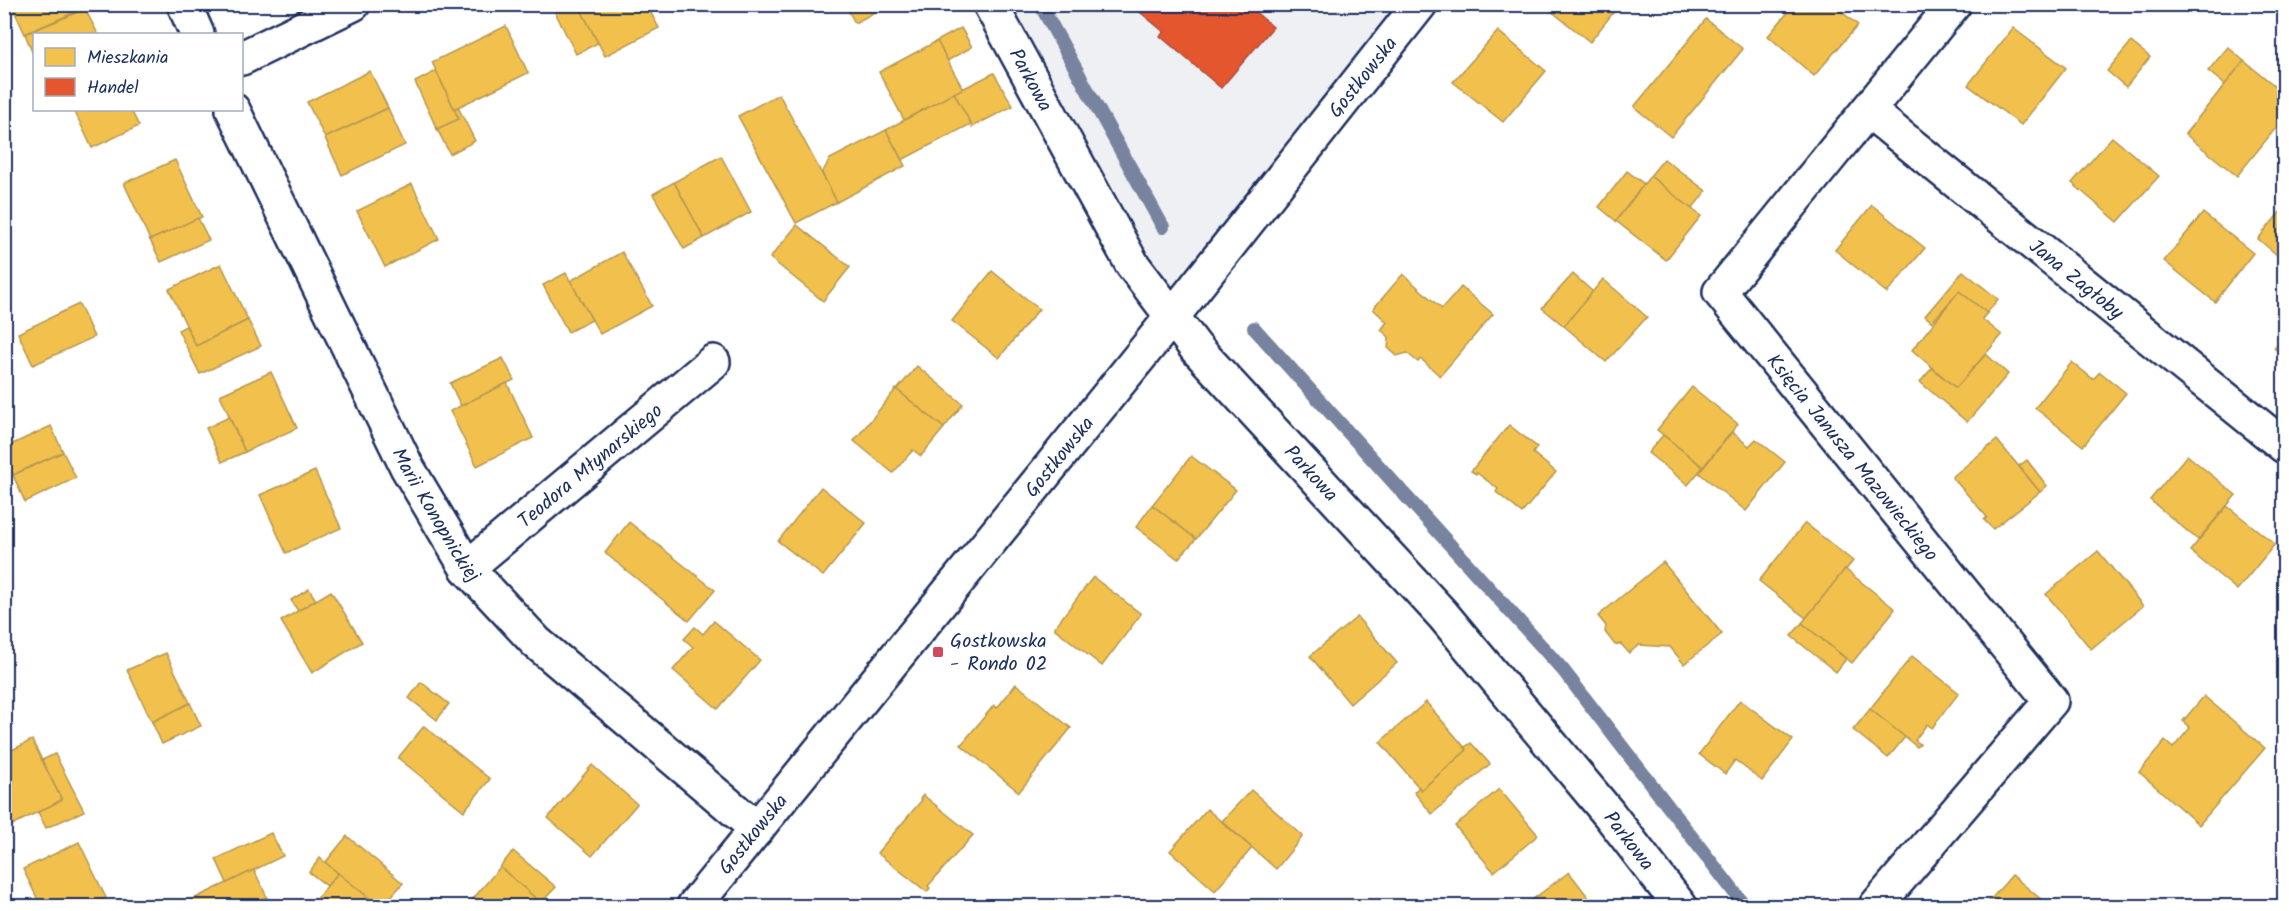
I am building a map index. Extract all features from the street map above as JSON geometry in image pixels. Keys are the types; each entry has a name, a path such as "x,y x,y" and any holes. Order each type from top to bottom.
{"street":[{"path":"183,4 197,33"},
{"path":"243,58 353,4"},
{"name":"Parkowa","path":"990,4 1132,264 1172,317 1196,348 1443,615 1609,814 1680,906"},
{"name":"Gostkowska","path":"694,906 1172,317 1420,4"},
{"name":"Księcia Janusza Mazowieckiego","path":"1876,906 2051,701 1720,292 1954,4"},
{"name":"Marii Konopnickiej","path":"233,111 407,467 467,568 536,642 757,829"},
{"name":"Jana Zagłoby","path":"1869,111 2284,446"},
{"name":"Teodora Młynarskiego","path":"467,568 713,362"}],"shaded area":[{"path":"990,5 1420,5 1172,317"}],"building: Mieszkania":[{"path":"11,4 94,4 25,34"},
{"path":"551,4 578,4 598,43 576,54"},
{"path":"578,4 646,4 659,28 605,56"},
{"path":"845,4 890,4 855,23"},
{"path":"1546,4 1620,4 1590,42 1545,6"},
{"path":"1795,4 1832,4 1858,25 1814,76 1768,36"},
{"path":"85,9 97,33 33,33 33,54 25,34"},
{"path":"1706,19 1743,49 1671,137 1634,107"},
{"path":"506,26 528,73 454,109 432,62"},
{"path":"961,28 972,47 947,61 937,41"},
{"path":"2013,28 2066,68 2021,125 1968,85"},
{"path":"1498,31 1546,71 1503,122 1453,82"},
{"path":"937,41 963,89 904,120 879,72"},
{"path":"2131,42 2150,57 2126,87 2107,71"},
{"path":"2228,47 2244,61 2225,85 2208,71"},
{"path":"2244,61 2284,93 2284,118 2237,176 2185,134"},
{"path":"370,71 388,108 325,138 307,102"},
{"path":"436,71 459,119 437,129 415,82"},
{"path":"994,73 1013,106 972,127 954,93"},
{"path":"954,93 971,124 902,160 886,130"},
{"path":"779,94 837,202 796,223 738,116"},
{"path":"458,107 475,141 450,154 437,129 459,119 454,109"},
{"path":"388,108 405,145 342,175 325,138"},
{"path":"74,111 132,111 139,126 92,148"},
{"path":"886,130 905,166 837,202 822,173 830,159"},
{"path":"2112,137 2159,176 2118,222 2072,183"},
{"path":"721,156 751,212 704,238 674,182"},
{"path":"1664,159 1706,191 1692,209 1650,176"},
{"path":"175,160 202,217 150,240 124,183"},
{"path":"1627,171 1644,184 1616,221 1599,207"},
{"path":"1650,176 1701,216 1666,260 1616,221"},
{"path":"674,182 704,238 684,249 653,194"},
{"path":"412,184 439,239 385,267 357,211"},
{"path":"1872,205 1925,248 1887,293 1835,250"},
{"path":"2281,211 2284,213 2284,261 2258,239"},
{"path":"2203,213 2253,253 2215,302 2164,261"},
{"path":"198,218 209,240 161,262 150,240"},
{"path":"797,225 850,267 823,301 770,258"},
{"path":"622,252 652,306 600,334 570,281"},
{"path":"221,264 248,320 196,346 169,289"},
{"path":"992,271 1039,309 999,358 952,321"},
{"path":"1963,271 1998,299 1987,313 1959,291 1932,322 1925,316"},
{"path":"566,273 592,320 568,332 543,285"},
{"path":"1403,274 1442,309 1461,287 1493,314 1440,376 1421,359 1418,362 1407,353 1397,356 1388,348 1389,337 1381,330 1387,322 1373,309"},
{"path":"1573,274 1593,292 1564,326 1542,308"},
{"path":"1603,279 1647,317 1606,362 1564,326"},
{"path":"1959,291 1987,313 1982,319 2002,335 1956,388 1912,350"},
{"path":"79,304 94,337 33,365 18,333"},
{"path":"248,320 261,346 200,374 178,330 186,326 196,346"},
{"path":"2284,334 2284,356 2274,348"},
{"path":"1986,354 2008,374 1967,422 1920,382 1932,368 1956,388"},
{"path":"503,358 514,380 461,406 450,383"},
{"path":"2072,362 2093,379 2100,372 2126,393 2083,446 2035,408"},
{"path":"917,366 963,404 944,428 897,390"},
{"path":"271,372 297,428 245,452 220,395"},
{"path":"507,383 533,438 477,466 450,411"},
{"path":"1692,387 1738,424 1703,467 1657,430"},
{"path":"896,389 944,428 921,456 913,450 893,473 854,441"},
{"path":"229,417 245,452 222,462 206,428"},
{"path":"1509,425 1537,447 1533,453 1556,472 1522,513 1496,492 1498,489 1471,471"},
{"path":"51,426 63,452 13,475 4,457 4,448"},
{"path":"1732,432 1749,446 1756,439 1785,462 1746,511 1699,473"},
{"path":"1663,435 1703,467 1688,485 1648,453"},
{"path":"1997,440 2040,492 1993,529 1984,520 1987,517 1952,477"},
{"path":"63,452 76,478 25,502 13,475"},
{"path":"2187,455 2236,495 2198,540 2150,500"},
{"path":"1191,456 1236,490 1196,539 1152,505"},
{"path":"2027,460 2047,486 2040,492 2019,466"},
{"path":"315,471 341,528 286,553 260,495"},
{"path":"821,487 866,523 823,576 778,541"},
{"path":"1152,505 1196,539 1178,559 1136,527"},
{"path":"2227,506 2275,544 2237,590 2190,551"},
{"path":"629,522 715,590 689,621 605,553"},
{"path":"1805,523 1853,561 1806,618 1759,581"},
{"path":"2098,551 2143,606 2091,649 2046,594"},
{"path":"1663,562 1722,634 1684,664 1670,647 1639,645 1629,653 1621,644 1615,645 1605,632 1606,626 1598,616"},
{"path":"1845,569 1895,609 1852,663 1802,623"},
{"path":"1093,577 1141,614 1102,666 1054,628"},
{"path":"309,589 316,600 298,611 291,600"},
{"path":"331,591 362,642 312,673 281,621"},
{"path":"1357,617 1397,663 1350,704 1310,656"},
{"path":"714,621 760,660 718,709 673,670 693,647 684,639 695,627 703,634"},
{"path":"1802,623 1846,659 1836,672 1791,636"},
{"path":"166,653 190,703 152,722 127,670"},
{"path":"1912,656 1959,693 1932,728 1927,724 1915,740 1920,744 1917,747 1870,709"},
{"path":"421,682 449,704 437,720 409,698"},
{"path":"1016,684 1071,728 1019,792 961,745 994,705 997,708"},
{"path":"2204,696 2265,748 2199,825 2139,772 2165,741 2173,748 2190,728 2183,721"},
{"path":"1740,700 1793,740 1762,781 1735,760 1725,774 1699,754"},
{"path":"1426,702 1467,750 1421,790 1380,742"},
{"path":"190,703 201,726 162,744 152,722"},
{"path":"1870,709 1905,737 1888,758 1853,730"},
{"path":"424,726 490,779 464,811 398,758"},
{"path":"32,740 62,800 6,828 4,754"},
{"path":"1471,743 1490,764 1432,814 1414,792 1419,787 1421,790 1467,750 1465,747"},
{"path":"55,754 84,811 46,828 38,812 62,800 42,760"},
{"path":"592,765 637,804 592,856 548,818"},
{"path":"1499,789 1538,835 1494,872 1455,826"},
{"path":"1251,790 1303,836 1276,869 1222,821"},
{"path":"923,795 973,835 928,886 930,888 927,892 877,853 922,800 920,799"},
{"path":"1207,809 1252,848 1215,891 1170,851"},
{"path":"271,833 283,856 227,883 216,859"},
{"path":"347,836 403,883 383,906 379,906 325,863"},
{"path":"79,842 106,898 89,906 41,906 23,869"},
{"path":"513,851 556,887 541,903 500,867"},
{"path":"320,858 338,873 327,886 309,872"},
{"path":"500,867 541,903 546,906 467,906"},
{"path":"254,870 267,897 246,906 186,906 185,903"},
{"path":"1569,872 1589,898 1581,904 1583,906 1524,906"},
{"path":"338,873 379,906 330,906 318,897"},
{"path":"2012,875 2049,906 1985,906"}],"building: Handel":[{"path":"1136,4 1246,4 1273,27 1221,88 1160,36 1164,32 1134,7"}],"waterway":[{"path":"1040,4 1163,227"},
{"path":"1254,328 1563,670 1745,906"}],"place":[{"name":"Gostkowska - Rondo 02","path":"938,652"}]}
